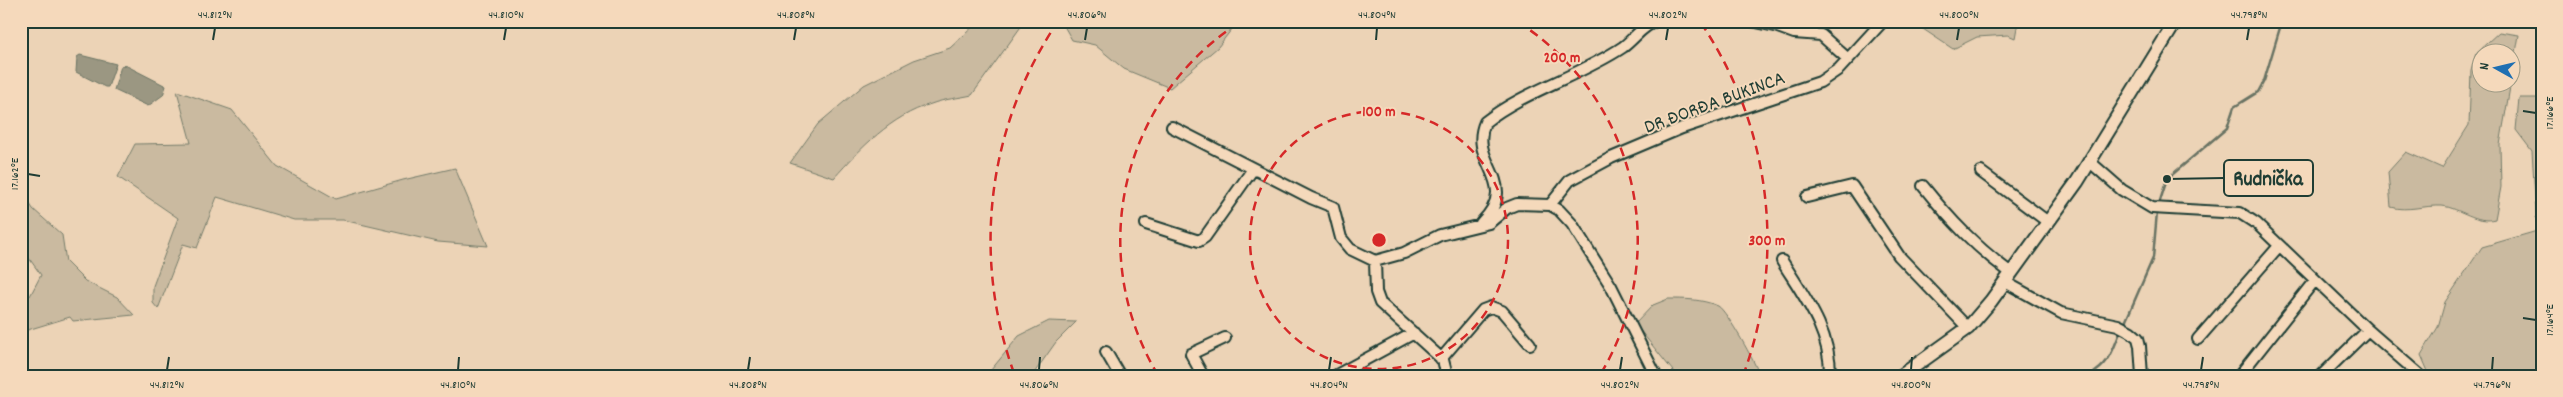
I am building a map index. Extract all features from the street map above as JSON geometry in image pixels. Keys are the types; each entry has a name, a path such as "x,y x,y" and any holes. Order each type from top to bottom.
{"street":[{"path":"1478,226 1490,214 1498,193 1482,145 1484,122 1550,86 1600,62 1627,44 1650,23 1656,21"},
{"path":"1751,21 1775,26 1794,33 1821,35 1848,60"},
{"name":"DR ĐORĐA BUKINCA","path":"1550,204 1570,180 1584,172 1682,128 1820,82 1848,60 1883,21"},
{"path":"1901,376 1968,328 2008,278 2089,161 2176,21"},
{"path":"1172,127 1253,169 1333,207 1341,238 1356,254 1375,261 1404,253 1440,235 1489,223 1507,208 1517,204 1550,204 1559,210 1572,224 1611,286 1656,376"},
{"path":"2089,161 2122,190 2157,209 2240,213 2257,224 2368,330 2421,376"},
{"path":"1146,224 1199,241 1205,237 1253,169"},
{"path":"1981,172 2048,222"},
{"path":"1807,197 1852,186 1899,256 1968,328"},
{"path":"1923,186 1956,226 2008,278 2061,313 2118,325 2138,338 2142,376"},
{"path":"2198,339 2279,246"},
{"path":"1375,261 1377,298 1441,359 1446,368 1447,376"},
{"path":"1782,261 1813,310 1824,334 1829,349 1830,376"},
{"path":"2239,376 2315,280"},
{"path":"1441,359 1483,310 1491,307 1502,311 1530,344"},
{"path":"2321,376 2368,330"},
{"path":"1335,376 1414,333"},
{"path":"1203,376 1191,354 1225,338"},
{"path":"1106,352 1120,376"}],"shaded area":[{"path":"979,21 1025,21 972,95 936,102 903,116 878,134 834,178 790,163 818,124 864,85 914,60 950,48"},
{"path":"1077,21 1238,21 1218,47 1170,88 1124,69 1095,45 1072,40 1064,26"},
{"path":"1911,21 2018,22 2015,38 2008,35 1977,37 1953,49"},
{"path":"2499,32 2519,35 2518,42 2488,42"},
{"path":"80,55 116,64 108,87 76,72 77,57"},
{"path":"125,65 166,86 163,95 148,106 114,90 121,66"},
{"path":"177,91 232,110 277,166 336,199 455,168 488,246 438,242 343,220 294,220 217,197 197,248 183,244 158,309 153,303 153,286 178,218 118,177 135,144 191,143"},
{"path":"2470,92 2509,92 2500,145 2501,187 2495,219 2475,218 2442,206 2410,209 2391,207 2388,172 2406,152 2442,168 2469,125"},
{"path":"2519,98 2542,98 2542,376 2430,376 2421,355 2438,327 2445,302 2482,247 2537,231 2532,151 2516,130"},
{"path":"21,190 33,209 62,235 66,262 85,281 117,297 134,315 73,321 70,317 21,332 21,294 30,296 41,275 21,247"},
{"path":"1668,299 1687,299 1718,306 1734,327 1760,376 1677,376 1635,324 1653,305"},
{"path":"1049,321 1076,322 1056,342 1032,376 986,376 1019,336"}],"waterway":[{"path":"2159,204 2167,179 2227,128 2234,107 2258,92 2264,81 2282,21"},
{"path":"2124,325 2153,258 2157,212"},
{"path":"2089,376 2106,362 2121,330"}],"place":[{"name":"Rudnička","path":"2167,179"}]}
